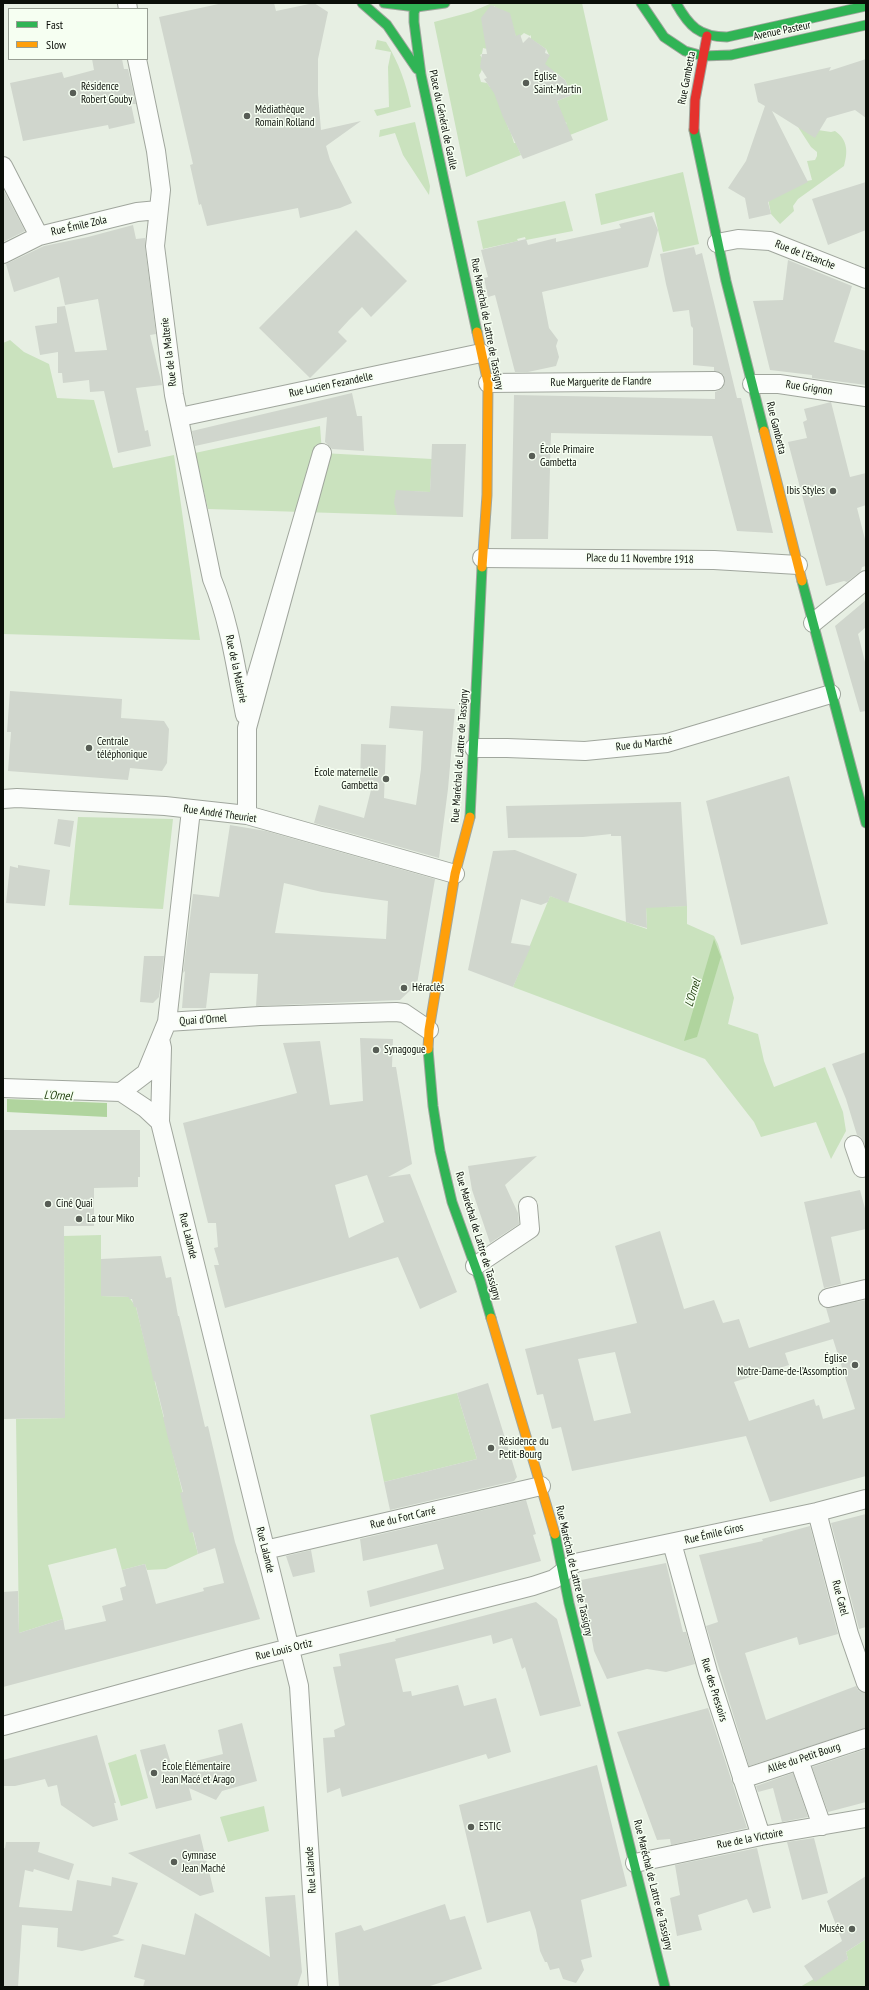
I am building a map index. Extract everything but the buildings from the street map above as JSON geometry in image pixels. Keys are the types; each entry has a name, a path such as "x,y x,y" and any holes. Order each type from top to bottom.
{"main road":[{"path":"362,3 376,13 390,28 421,75"},
{"path":"384,3 417,5 445,3"},
{"path":"641,3 664,38 685,51 703,56"},
{"path":"676,3 687,23 707,36"},
{"name":"Place du Général de Gaulle","path":"417,5 414,22 421,75 457,239"},
{"name":"Avenue Pasteur","path":"707,36 727,37 866,6"},
{"name":"Avenue Pasteur","path":"703,56 731,54 866,25"},
{"name":"Rue Gambetta","path":"707,36 692,107 692,121 717,243 831,694 866,823"},
{"name":"Rue Maréchal de Lattre de Tassigny","path":"457,239 488,383 487,495 482,558 470,819 449,873 434,1001 429,1030 428,1055 433,1106 440,1151 452,1202 474,1266 557,1543 569,1603 665,1987"}],"street":[{"name":"Rue de la Malterie","path":"137,60 156,151 161,190 155,246 174,395 180,417 212,579 221,599 234,653 245,715 322,453 247,728 247,815"},
{"path":"3,166 39,236"},
{"name":"Rue Émile Zola","path":"3,254 39,236 137,212 158,210"},
{"name":"Rue de l'Etanche","path":"717,243 738,239 770,241 866,279"},
{"name":"Rue Lucien Fezandelle","path":"180,417 481,353"},
{"name":"Rue Marguerite de Flandre","path":"488,383 715,381"},
{"name":"Rue Grignon","path":"752,384 779,384 866,397"},
{"name":"Place du 11 Novembre 1918","path":"482,558 714,560 798,565"},
{"path":"814,623 866,580"},
{"name":"Rue du Marché","path":"474,748 585,751 667,743 831,694"},
{"name":"Rue André Theuriet","path":"3,799 17,798 165,806 247,815 449,873"},
{"path":"167,1022 191,810"},
{"path":"400,1013 434,1001"},
{"path":"400,1013 429,1030"},
{"name":"Quai d'Ornel","path":"121,1092 146,1073 167,1022 260,1016 400,1013"},
{"name":"Rue Lalande","path":"160,1039 162,1048 160,1122 299,1686 318,1987"},
{"path":"3,1088 121,1092 145,1108 160,1122"},
{"path":"854,1145 862,1168 866,1167"},
{"path":"474,1266 530,1228 528,1206"},
{"path":"828,1298 866,1289"},
{"name":"Rue du Fort Carré","path":"265,1550 541,1486"},
{"name":"Rue Émile Giros","path":"563,1572 575,1563 817,1512 866,1499"},
{"name":"Rue Catel","path":"817,1512 849,1634 866,1683"},
{"name":"Rue des Pressoirs","path":"672,1543 708,1672 761,1836"},
{"name":"Rue Louis Ortiz","path":"3,1726 289,1649 533,1586 554,1579 563,1572"},
{"name":"Allée du Petit Bourg","path":"742,1779 866,1738"},
{"path":"799,1760 822,1826"},
{"name":"Rue de la Victoire","path":"635,1863 761,1836 866,1818"}],"shaded area":[{"path":"492,3 582,3 608,120 570,135 565,124 567,123 564,122 557,101 572,95 565,80 558,74 548,78 544,62 546,62 549,55 546,49 531,39 531,35 530,36 524,33 517,39 508,21 494,6 482,24 484,25 487,49 483,48 482,54 480,55 483,60 483,65 479,75 481,82 487,83 490,87 493,86 514,143 516,143 521,155 466,177 434,22 471,12"},
{"path":"377,40 386,42 395,58 407,90 411,107 377,116 374,110 389,107 388,67 391,52 375,49"},
{"path":"415,122 430,186 429,195 403,155 395,133 379,137 380,130"},
{"path":"798,127 831,132 835,131 845,142 845,161 844,166 798,199 793,206 794,211 780,224 771,214 766,189 812,180 807,161 815,160 817,156 817,152 811,147"},
{"path":"683,172 699,244 663,252 654,212 601,225 595,194"},
{"path":"565,201 573,231 526,240 525,237 517,239 518,241 483,249 477,221"},
{"path":"10,340 24,352 49,364 57,398 94,400 113,468 174,455 200,640 3,634 3,343"},
{"path":"320,426 322,453 432,459 430,492 396,491 397,515 208,509 195,453"},
{"path":"78,817 173,819 163,909 69,905"},
{"path":"550,896 647,929 646,907 687,906 687,924 714,936 718,944 734,998 728,1024 758,1034 764,1061 774,1087 825,1067 843,1112 846,1131 831,1159 816,1122 761,1137 754,1122 705,1059 513,987"},
{"path":"714,939 721,957 697,1037 684,1041"},
{"path":"7,1099 107,1103 107,1117 7,1112"},
{"path":"101,1235 101,1296 129,1297 136,1307 198,1554 166,1569 147,1570 145,1564 122,1570 116,1548 48,1565 63,1619 19,1633 16,1419 65,1418 64,1236"},
{"path":"457,1393 477,1459 384,1482 370,1415"},
{"path":"136,1754 148,1798 121,1806 108,1763"},
{"path":"264,1806 269,1831 228,1842 220,1817"},
{"path":"866,1939 866,1987 800,1987 848,1959 846,1952"}],"traffic: fast":[{"path":"362,3 387,25 417,69"},
{"path":"384,3 416,7 445,3"},
{"path":"419,3 414,12 414,22 421,75 477,332"},
{"path":"641,3 664,37 685,51 703,56 731,55 866,25"},
{"path":"676,3 690,24 696,29 709,35 727,37 866,6"},
{"path":"694,130 726,281 764,431"},
{"path":"470,817 482,567"},
{"path":"802,581 866,823"},
{"path":"428,1049 433,1106 440,1151 452,1202 480,1280 491,1318"},
{"path":"555,1534 569,1603 665,1987"}],"traffic: slow":[{"path":"477,332 488,383 487,495 482,567"},
{"path":"764,431 802,581"},
{"path":"428,1049 429,1030 455,874 470,817"},
{"path":"491,1318 555,1534"}],"traffic: jam":[{"path":"694,130 695,100 707,36"}],"place":[{"name":"Église Saint-Martin","path":"526,83"},
{"name":"Résidence Robert Gouby","path":"73,93"},
{"name":"Médiathèque Romain Rolland","path":"247,116"},
{"name":"École Primaire Gambetta","path":"532,456"},
{"name":"Ibis Styles","path":"833,491"},
{"name":"Centrale téléphonique","path":"89,748"},
{"name":"École maternelle Gambetta","path":"386,779"},
{"name":"Héraclès","path":"404,988"},
{"name":"Synagogue","path":"376,1050"},
{"name":"Ciné Quai","path":"48,1204"},
{"name":"La tour Miko","path":"79,1219"},
{"name":"Église Notre-Dame-de-l’Assomption","path":"855,1365"},
{"name":"Résidence du Petit-Bourg","path":"491,1448"},
{"name":"École Élémentaire Jean Macé et Arago","path":"154,1773"},
{"name":"ESTIC","path":"471,1827"},
{"name":"Gymnase Jean Maché","path":"174,1862"},
{"name":"Musée","path":"852,1929"}],"water label":[{"name":"L'Ornel","path":"693,993"},
{"name":"L'Ornel","path":"58,1096"}]}
